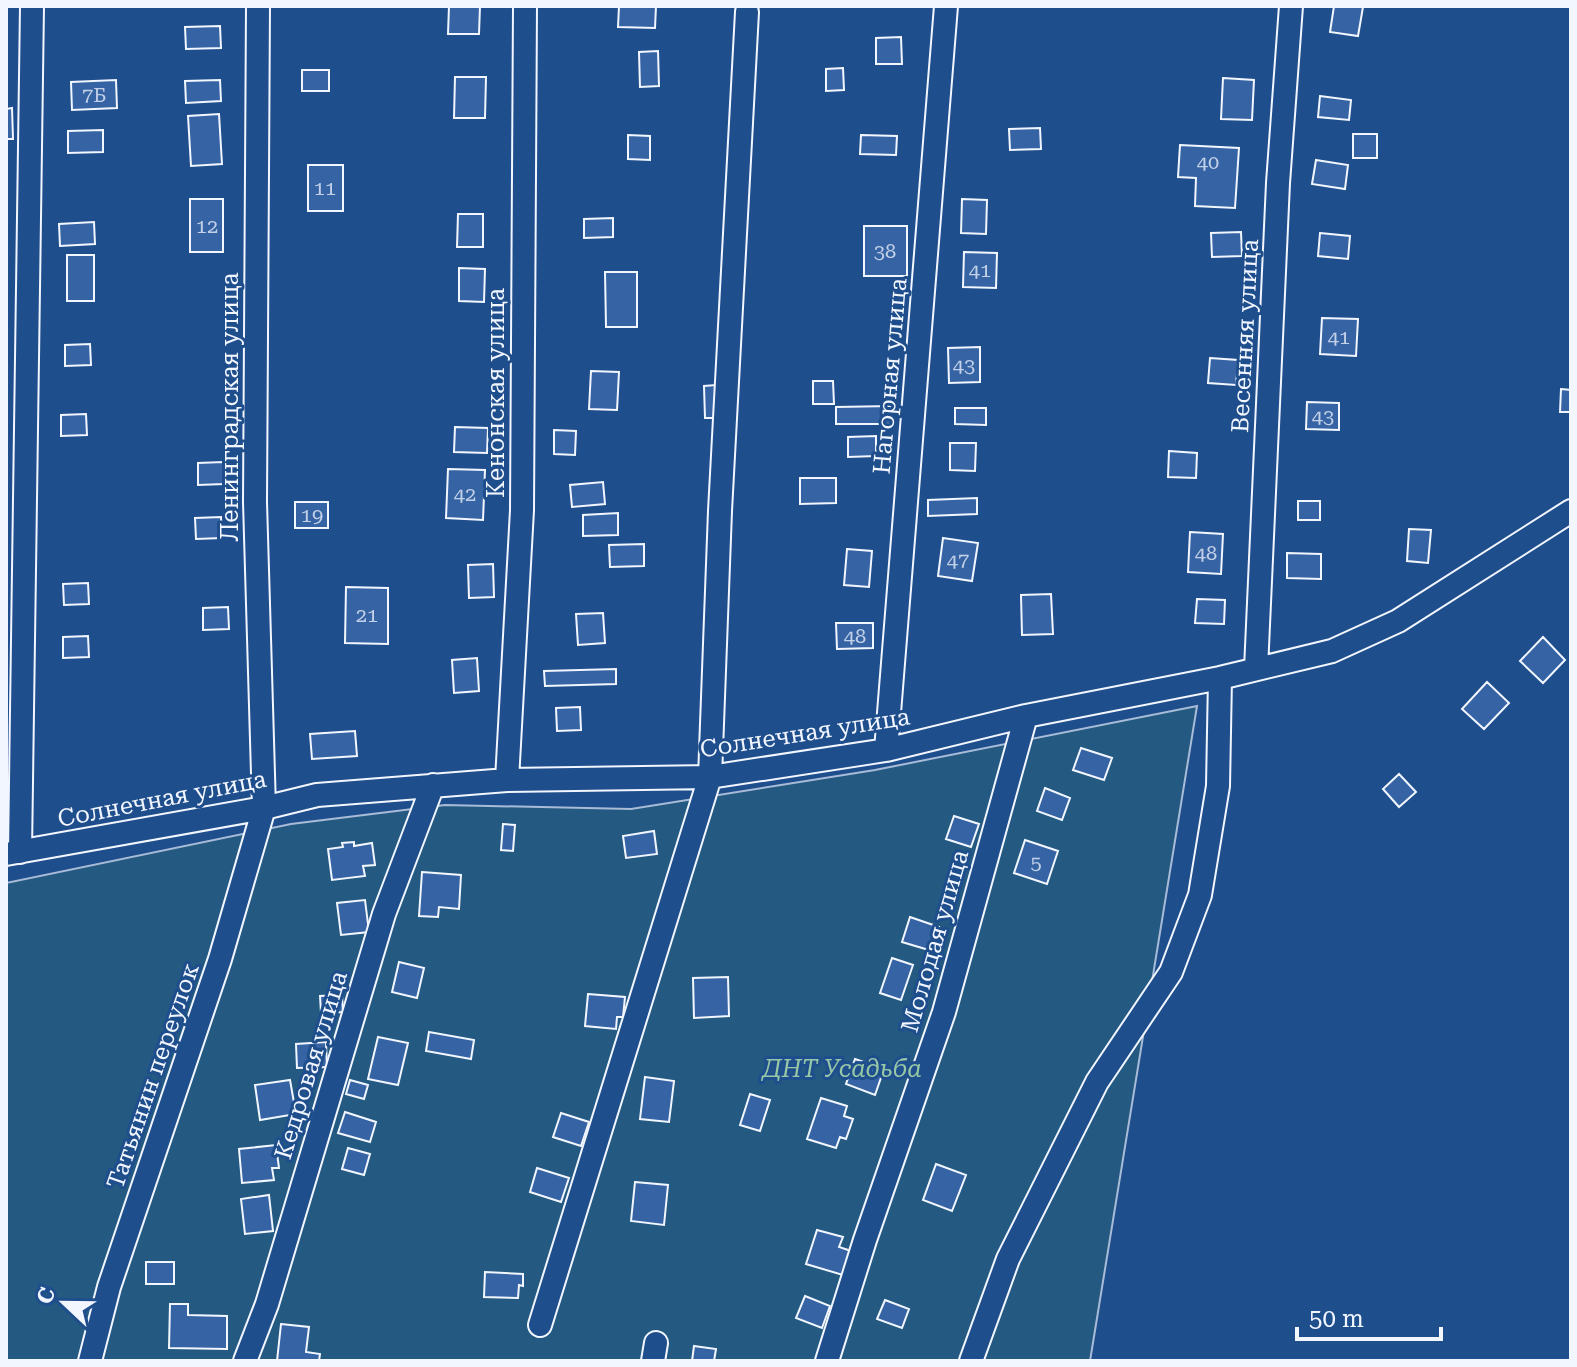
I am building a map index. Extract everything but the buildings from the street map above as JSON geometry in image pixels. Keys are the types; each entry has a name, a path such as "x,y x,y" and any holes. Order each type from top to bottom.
{"street":[{"path":"13,853 32,6"},
{"name":"Ленинградская улица","path":"258,6 255,502 264,808"},
{"name":"Кенонская улица","path":"507,780 522,510 525,6"},
{"name":"Нагорная улица","path":"886,750 946,6"},
{"name":"Весенняя улица","path":"1256,669 1278,183 1291,6"},
{"path":"540,1325 710,777 720,511 747,12"},
{"name":"Солнечная улица","path":"13,853 264,808 317,795 507,780 710,777 886,750 1026,716 1220,678 1332,651 1398,621 1571,511"},
{"path":"971,1361 1008,1259 1097,1082 1171,972 1200,895 1218,786 1220,678"},
{"name":"Молодая улица","path":"827,1361 865,1240 944,1012 1026,716"},
{"name":"Кедровая улица","path":"245,1361 267,1304 384,914 433,785"},
{"name":"Татьянин переулок","path":"90,1361 109,1287 220,959 264,808"}],"green space":[{"name":"ДНТ Усадьба","path":"1197,706 1090,1361 6,1361 6,883 291,824 445,805 631,809 875,770"}]}
